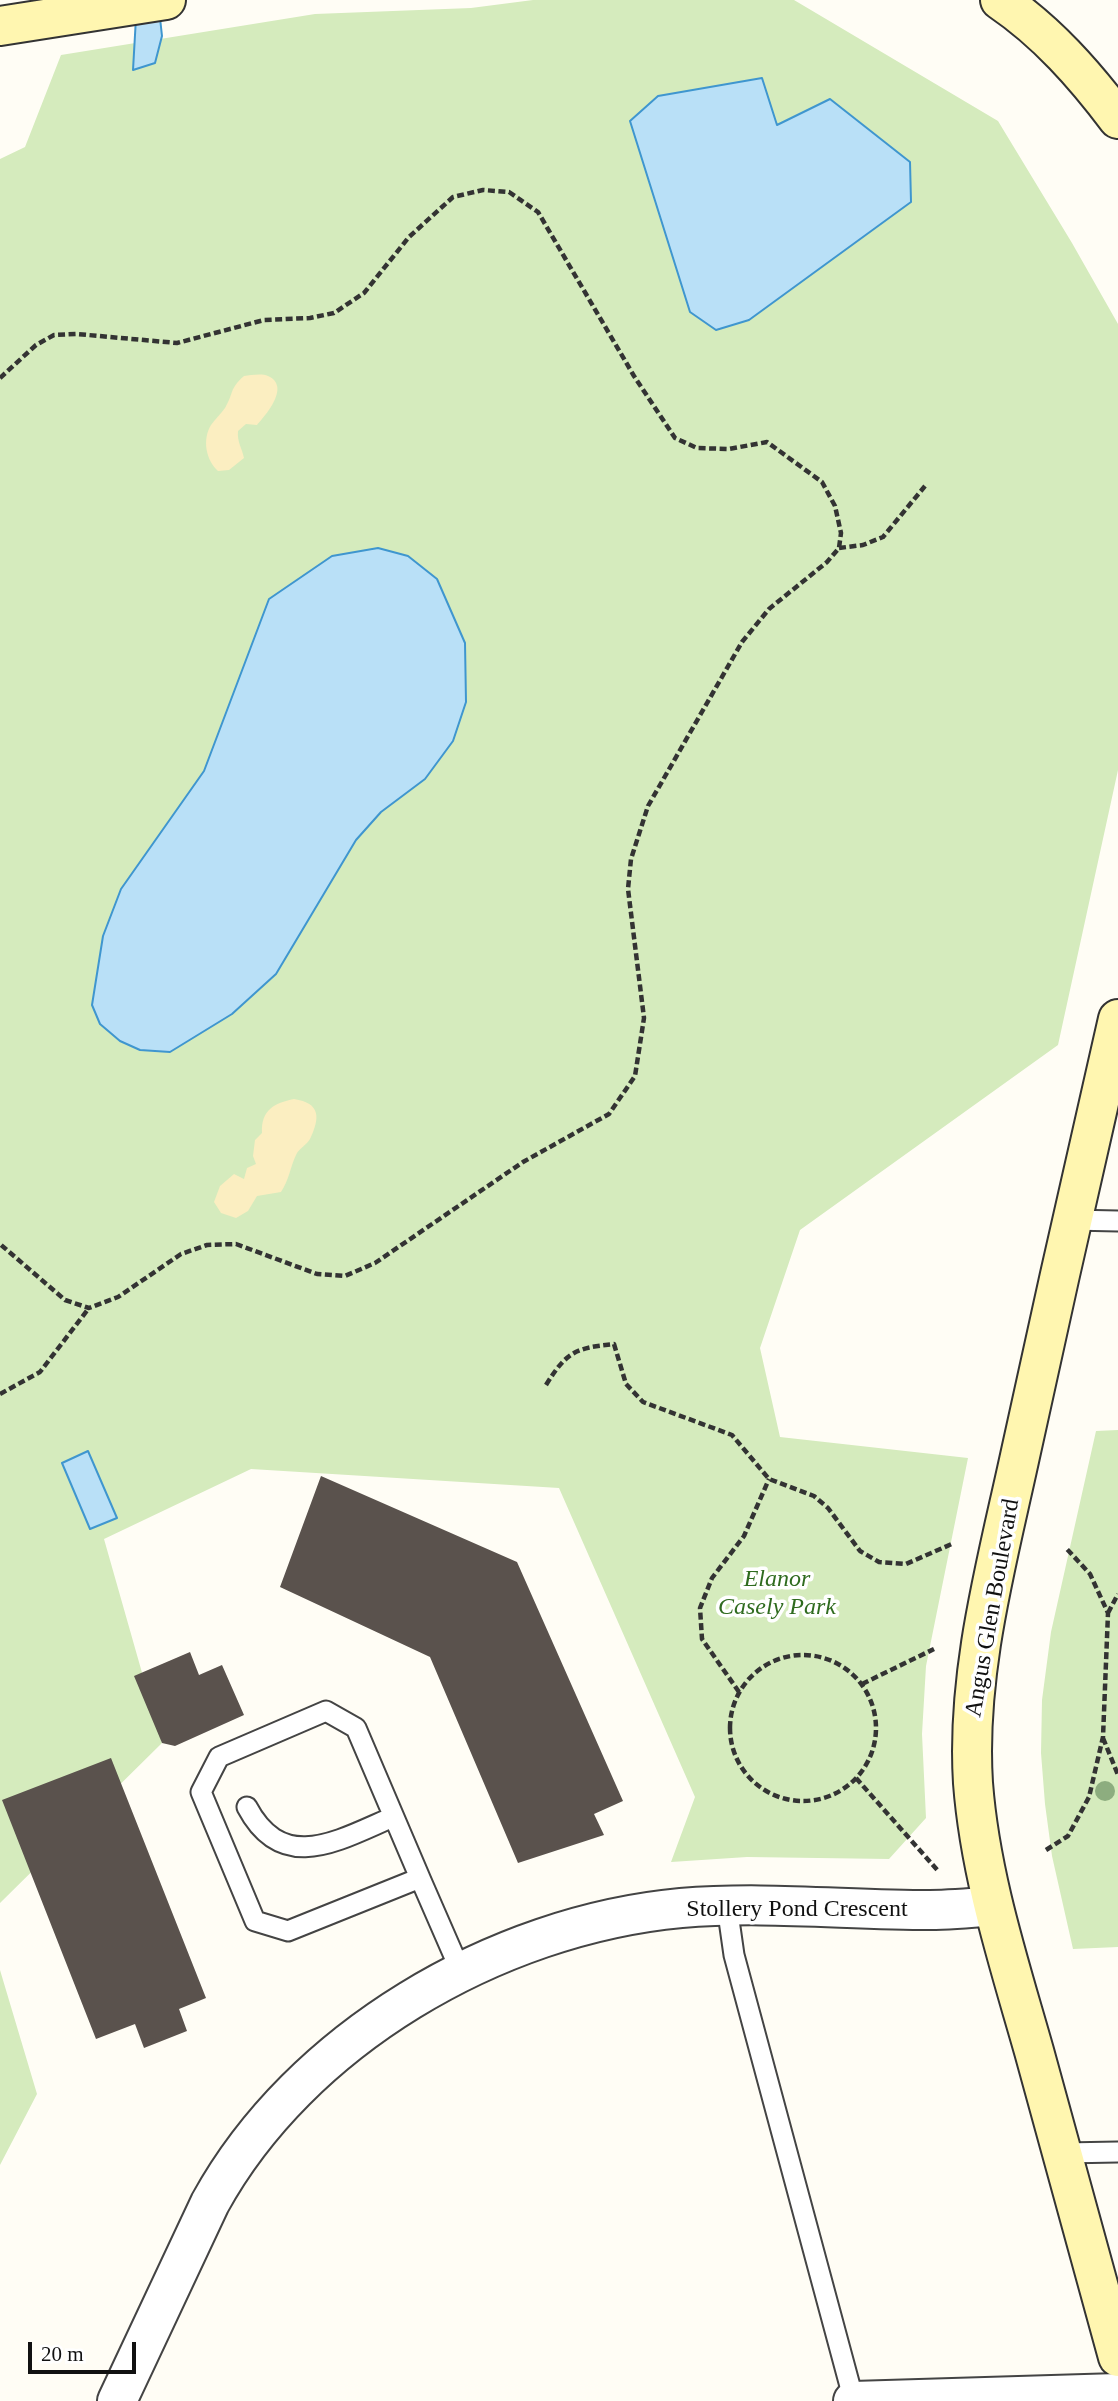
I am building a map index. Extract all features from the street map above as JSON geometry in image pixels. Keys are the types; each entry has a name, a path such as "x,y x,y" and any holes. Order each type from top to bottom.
{"street":[{"path":"13,24 166,0"},
{"path":"1000,0 1043,34 1088,81 1118,119"},
{"name":"Angus Glen Boulevard","path":"1118,1019 996,1570 977,1679 973,1726 973,1778 982,1858 993,1906 1064,2153 1118,2357"},
{"name":"Stollery Pond Crescent","path":"117,2401 210,2203 227,2172 250,2140 294,2091 356,2038 398,2008 461,1972 536,1941 606,1920 655,1912 727,1906 933,1910 993,1906"},
{"path":"853,2401 1118,2393"}],"lane":[{"path":"1072,1220 1118,1221"},
{"path":"420,1878 288,1931 255,1922 201,1792 219,1757 326,1711 356,1728 461,1972"},
{"path":"247,1807 254,1822 267,1834 291,1847 303,1848 322,1846 393,1817"},
{"path":"727,1906 734,1955 853,2401"},
{"path":"1064,2153 1118,2152"}],"path":[{"path":"0,378 36,345 54,335 77,334 177,343 264,320 310,318 334,313 364,292 409,237 453,197 483,190 509,192 538,212 634,376 675,438 697,448 729,449 767,442 822,482 835,506 841,533 839,548 827,562 769,610 741,642 648,806 631,859 628,889 644,1018 635,1076 610,1114 523,1162 375,1263 345,1276 317,1274 236,1244 207,1245 181,1254 118,1297 89,1308 40,1372 0,1394"},
{"path":"839,548 863,545 883,537 925,486"},
{"path":"0,1244 65,1300 89,1308"},
{"path":"546,1385 559,1364 582,1348 614,1344 626,1384 643,1402 732,1435 769,1479 814,1496 828,1508 860,1551 878,1562 906,1564 954,1543"},
{"path":"739,1692 702,1639 700,1608 712,1578 744,1536 769,1479"},
{"path":"1066,1548 1090,1574 1108,1614"},
{"path":"1046,1850 1068,1836 1088,1797 1103,1737 1108,1614 1118,1594"},
{"path":"862,1684 934,1649"},
{"path":"799,1655 822,1658 845,1668 862,1684 874,1707 876,1732 870,1757 856,1778 839,1792 817,1800 794,1801 772,1795 752,1781 737,1762 730,1738 730,1714 739,1692 754,1673 775,1660 799,1655"},
{"path":"1103,1737 1118,1775"},
{"path":"856,1778 940,1872"}],"green space":[{"name":"Elanor Casely Park","path":"533,0 794,0 998,121 1118,324 1118,770 1058,1045 800,1230 760,1348 780,1437 968,1458 926,1666 922,1734 926,1818 889,1859 747,1857 671,1862 695,1797 559,1488 251,1469 104,1539 162,1743 0,1903 0,159 25,147 61,55 315,14 471,8"},
{"path":"1118,1430 1118,1947 1073,1949 1052,1856 1045,1804 1041,1753 1042,1700 1051,1632 1096,1431"},
{"path":"0,1970 37,2094 0,2165"}],"sand":[{"path":"244,376 268,376 277,386 277,393 257,425 246,424 238,431 244,458 229,470 218,471 207,449 208,431 225,408 236,384"},
{"path":"294,1099 314,1108 316,1124 310,1139 297,1153 281,1192 257,1196 248,1211 236,1218 221,1213 214,1202 220,1186 234,1174 244,1179 247,1168 256,1164 253,1156 255,1140 262,1133 266,1113 275,1105"}],"water":[{"path":"137,0 158,0 162,36 155,63 133,70"},
{"path":"762,78 777,125 830,99 910,162 911,202 749,320 716,330 690,312 630,121 658,96"},
{"path":"378,548 408,556 437,579 465,643 466,702 453,741 425,779 381,812 356,840 276,974 232,1014 170,1052 140,1050 120,1041 100,1024 92,1005 103,936 121,889 204,771 269,599 332,556"},
{"path":"88,1451 117,1518 90,1529 62,1463"}],"building":[{"path":"321,1476 517,1562 623,1801 594,1814 604,1835 518,1863 430,1657 280,1587"},
{"path":"190,1652 199,1675 222,1665 244,1715 175,1746 162,1743 134,1676"},
{"path":"111,1758 206,1998 179,2009 187,2031 144,2048 135,2024 96,2039 2,1800"}]}
